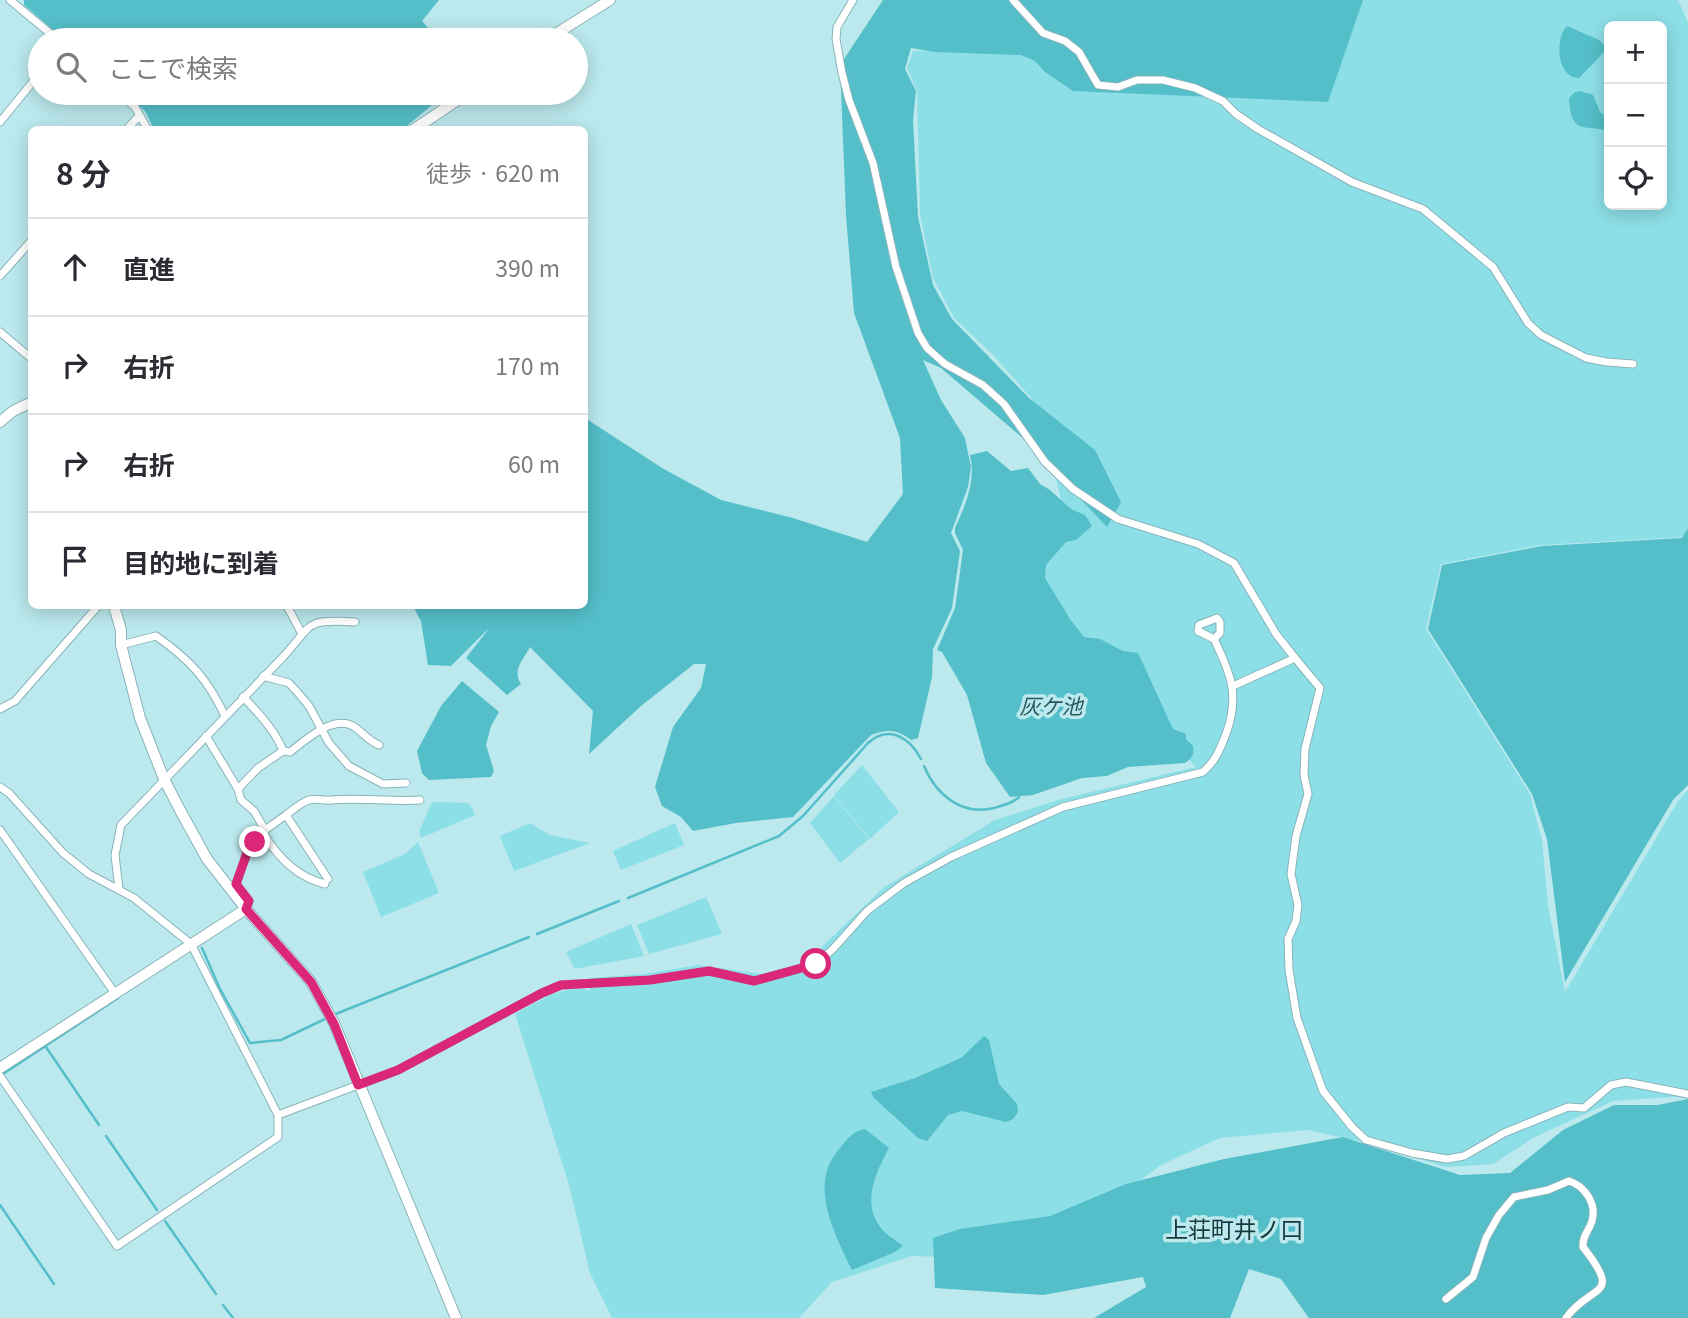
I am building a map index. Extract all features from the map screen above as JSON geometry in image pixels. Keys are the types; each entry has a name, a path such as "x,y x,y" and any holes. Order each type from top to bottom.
{"street":[{"path":"10,0 44,28"},
{"path":"566,28 610,0"},
{"path":"853,0 837,27 836,39 842,73 849,100 873,163 896,267 918,333 927,348 945,364 984,385 1004,404 1045,462 1073,489 1118,519 1198,544 1234,563 1276,634 1320,688 1305,749 1304,775 1308,794 1298,824 1292,874 1298,905 1296,921 1288,939 1293,1001 1319,1082 1333,1104 1366,1140 1412,1153 1447,1159 1464,1156 1504,1133 1568,1107 1584,1108 1611,1085 1626,1082 1688,1094"},
{"path":"1013,0 1043,33 1065,41 1079,52 1098,85 1118,87 1137,80 1163,79 1195,88 1223,101 1258,129 1352,182 1423,209 1493,267 1528,323 1541,335 1586,358 1633,364"},
{"path":"0,122 28,88"},
{"path":"133,105 145,126"},
{"path":"420,126 450,105"},
{"path":"130,126 139,116"},
{"path":"0,276 28,244"},
{"path":"0,332 28,356"},
{"path":"0,422 13,411 28,404"},
{"path":"0,709 15,701 95,609"},
{"path":"115,609 121,630 121,645 140,718 164,779 207,859 246,909 311,982 334,1024 456,1318"},
{"path":"289,609 301,632"},
{"path":"118,889 115,855 121,825 297,641 301,632 319,621 355,622"},
{"path":"121,645 156,636 192,664 215,694 225,716"},
{"path":"278,1115 398,1070 561,985 650,980 709,971 754,981 816,964 834,949 867,911 904,883 951,858 1063,807 1203,772 1216,760 1230,724 1234,704 1233,686 1214,639"},
{"path":"1233,686 1295,658"},
{"path":"263,676 289,684 309,706 339,757 349,766 383,784 406,783"},
{"path":"243,697 257,711 283,751"},
{"path":"238,789 258,768 283,751 290,752 320,728 342,724 353,726 371,742 379,745"},
{"path":"206,736 238,789 241,800 254,811 273,850 306,878 326,882 286,816"},
{"path":"0,787 9,793 63,853 89,874 118,889 168,924 191,944 278,1115 278,1137 117,1245 0,1076"},
{"path":"0,1068 246,909 249,901 236,884 248,850 302,804 315,799 329,801 346,798 391,802 420,800"},
{"path":"0,830 114,992"},
{"path":"1446,1299 1473,1277 1486,1238 1514,1197 1548,1190 1569,1181 1582,1188 1592,1207 1594,1218 1584,1236 1583,1247 1597,1265 1602,1282 1601,1288 1579,1302 1566,1318"}],"shaded area":[{"path":"24,0 439,0 422,21 428,28 51,28 24,5"},
{"path":"883,0 1363,0 1328,102 1073,91 1045,72 1035,61 1021,55 935,52 911,48 905,69 916,91 913,120 918,217 933,285 952,319 1029,398 1095,450 1121,502 1107,527 1025,440 941,368 923,360 941,400 965,438 971,467 968,487 951,533 960,551 952,608 933,649 932,677 918,738 911,740 892,731 871,735 793,817 693,831 681,817 662,806 655,787 673,727 701,688 706,664 694,664 641,706 589,754 593,711 530,647 518,670 521,684 507,695 466,658 490,627 451,666 428,665 421,621 415,609 588,609 588,420 662,468 721,500 793,518 867,542 903,494 900,438 854,313 846,215 840,65"},
{"path":"1342,0 1678,0 1688,23 1688,527 1683,537 1541,545 1441,564 1426,629 1530,794 1542,840 1548,906 1565,992 1678,801 1688,790 1688,1096 1613,1101 1535,1137 1493,1164 1446,1167 1363,1142 1308,1130 1220,1138 1161,1165 1106,1206 967,1258 912,1256 832,1282 799,1318 612,1318 590,1273 569,1185 515,1014 561,991 590,991 590,978 644,974 698,965 761,974 805,963 883,888 995,820 1062,799 1196,767 1084,644 1038,577 1067,525 1043,425 1032,399 994,356 954,318 933,278 920,215 917,91 907,68 913,51 976,50"},
{"path":"1567,26 1599,40 1604,45 1604,52 1579,78 1572,77 1562,65 1559,48"},
{"path":"1575,92 1593,95 1604,115 1604,130 1586,128 1576,123 1570,110 1569,98"},
{"path":"138,105 432,105 407,126 152,126 145,111"},
{"name":"灰ケ池","path":"987,451 1011,471 1028,468 1040,484 1071,509 1085,515 1092,526 1076,540 1066,542 1046,565 1045,578 1084,637 1100,639 1123,651 1138,653 1173,729 1186,734 1186,739 1193,746 1192,756 1185,763 1128,767 1107,776 1082,778 1033,795 1010,797 986,763 967,695 942,652 937,650 955,608 963,550 955,528 971,483 970,455"},
{"path":"1688,528 1688,785 1673,800 1565,982 1547,839 1532,794 1428,629 1442,565 1542,546 1682,538"},
{"path":"462,681 499,712 491,726 486,745 494,771 491,777 429,780 422,773 417,751 441,706"},
{"path":"862,765 899,812 870,839 834,795"},
{"path":"834,796 869,839 840,863 810,823"},
{"path":"467,803 475,815 421,838 419,832 431,804"},
{"path":"530,823 550,835 590,843 514,871 500,836"},
{"path":"675,823 684,845 621,870 613,851"},
{"path":"418,842 439,893 381,917 363,872 405,854"},
{"path":"706,897 722,934 649,954 637,925"},
{"path":"631,924 644,956 575,969 566,952"},
{"path":"984,1036 989,1040 999,1084 1017,1104 1018,1112 1013,1119 1006,1122 962,1111 948,1115 927,1141 918,1138 874,1098 871,1092 915,1078 961,1058"},
{"path":"1688,1099 1688,1318 1309,1318 1281,1279 1249,1269 1230,1318 1094,1318 1146,1287 1143,1277 1043,1295 935,1288 933,1238 960,1229 1050,1216 1126,1184 1224,1159 1343,1137 1460,1175 1510,1173 1563,1130 1614,1105 1658,1105"},
{"path":"865,1129 889,1148 875,1177 871,1198 875,1218 883,1231 903,1246 852,1270 827,1209 826,1177 830,1162 845,1142"}],"waterway":[{"path":"628,898 779,836 803,816 876,737 891,734 898,736 911,745 921,759"},
{"path":"924,766 943,794 961,806 982,810 1019,797"},
{"path":"537,934 619,901"},
{"path":"333,1015 529,937"},
{"path":"202,948 220,989 250,1043 281,1040 327,1018"},
{"path":"3,1074 118,998"},
{"path":"46,1047 99,1125"},
{"path":"106,1136 157,1210"},
{"path":"0,1205 54,1284"},
{"path":"165,1221 216,1294"},
{"path":"223,1305 233,1318"}],"district":[{"name":"上荘町井ノ口","path":"1234,1230"}],"route":[{"path":"255,842 248,850 236,884 249,901 246,909 311,982 334,1024 358,1085 398,1070 561,985 650,980 709,971 754,981 816,964"}]}
